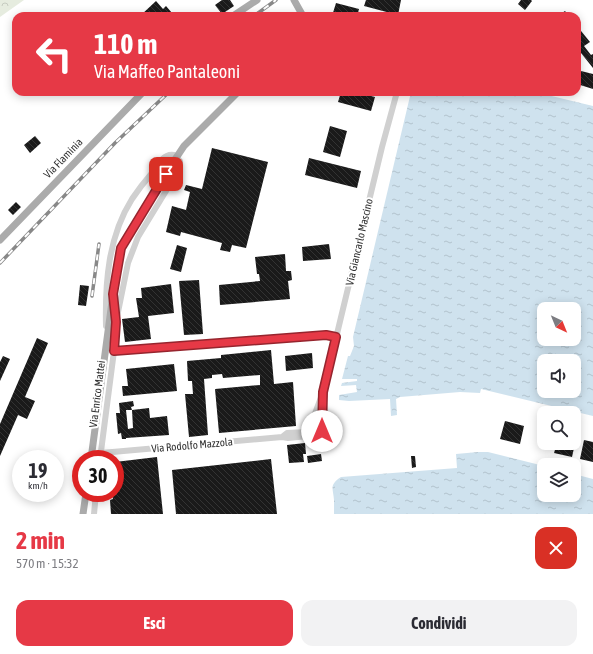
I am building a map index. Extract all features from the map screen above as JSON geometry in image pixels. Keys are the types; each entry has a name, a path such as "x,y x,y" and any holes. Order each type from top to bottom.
{"main road":[{"path":"239,12 257,0"},
{"path":"294,0 301,12"},
{"name":"Via Flaminia","path":"0,240 139,96"},
{"name":"Via Enrico Mattei","path":"92,450 113,294 121,248 133,226 184,146 234,96"},
{"path":"113,294 116,322"},
{"path":"83,514 85,502"}],"street":[{"name":"Via Enrico Mattei","path":"177,156 238,96"},
{"name":"Via Giancarlo Mascino","path":"309,432 323,392 382,146 396,96"},
{"name":"Via Enrico Mattei","path":"102,450 114,351 116,322 132,249 180,168 181,164 177,156 172,154 168,155 160,162 132,199 122,218 112,248 108,267 106,294 107,338"},
{"path":"114,351 326,335 336,337"},
{"name":"Via Giancarlo Mascino","path":"322,431 323,392"},
{"path":"318,426 322,431 322,437 317,441 310,439 309,432 318,426"},
{"name":"Via Rodolfo Mazzola","path":"124,454 282,437 287,433 309,432"},
{"path":"94,514 95,502"}],"green space":[{"path":"0,0 24,0 0,17"}],"water":[{"path":"410,96 552,96 593,106 593,416 581,413 581,406 552,406 481,389 480,393 460,392 400,397 396,399 397,415 391,416 390,399 339,400 339,395 357,392 356,385 341,386 342,383 357,381 357,379 342,379 348,356 350,356 354,346 353,337"},
{"path":"488,452 537,464 537,502 581,502 581,476 593,479 593,514 334,514 333,485 341,477 457,468 456,454"}],"building":[{"path":"222,0 230,0 234,6 225,12 220,12 215,5"},
{"path":"366,0 401,0 399,12 387,12 364,6"},
{"path":"521,0 532,1 525,10 518,4"},
{"path":"156,1 163,9 166,6 171,12 144,12"},
{"path":"336,3 359,9 358,12 333,12"},
{"path":"581,31 590,42 584,46 591,55 593,54 593,68 581,53"},
{"path":"581,71 593,74 593,89 581,85"},
{"path":"340,96 375,97 371,111 338,102"},
{"path":"330,126 347,131 340,157 323,152"},
{"path":"35,136 41,143 30,153 24,145"},
{"path":"212,148 268,162 246,248 232,245 230,252 220,250 222,243 181,232 180,236 166,232 172,206 186,210 190,192 184,190 186,185 202,189"},
{"path":"309,158 361,171 357,188 305,175"},
{"path":"16,202 21,207 13,215 8,210"},
{"path":"329,244 331,259 303,261 302,247"},
{"path":"177,245 187,248 181,272 170,269"},
{"path":"285,254 286,271 291,271 292,280 288,281 290,299 220,305 219,285 260,281 259,274 257,274 255,257"},
{"path":"199,280 203,334 184,335 179,281"},
{"path":"171,284 174,313 148,316 151,339 125,342 122,319 139,317 136,298 142,298 141,288"},
{"path":"80,285 89,286 86,306 78,305"},
{"path":"37,338 48,343 25,397 35,401 27,419 18,415 0,456 0,424"},
{"path":"271,350 274,384 293,382 296,426 219,433 215,389 260,385 260,375 223,378 222,374 212,375 212,378 204,379 208,435 189,437 185,394 193,394 192,381 188,381 187,361 221,358 221,355"},
{"path":"312,353 313,368 286,371 285,356"},
{"path":"3,356 10,359 0,381 0,362"},
{"path":"174,364 177,391 123,396 122,386 128,386 126,369"},
{"path":"133,401 134,406 131,407 132,410 149,408 150,418 167,416 169,435 122,439 121,433 118,434 116,413 120,413 119,403","holes":["126,410 132,410 133,428 128,429"]},
{"path":"505,421 524,426 520,444 500,439"},
{"path":"584,440 593,442 593,462 580,458"},
{"path":"305,443 306,454 303,454 304,462 289,463 287,445"},
{"path":"555,450 574,450 572,457 554,453"},
{"path":"321,454 322,461 308,463 307,456"},
{"path":"411,456 415,456 416,467 412,468"},
{"path":"157,457 163,514 111,514 110,502 124,502 124,461"},
{"path":"271,459 277,514 176,514 172,470"}],"railway":[{"path":"260,12 276,0"},
{"path":"0,263 115,143 165,96"},
{"path":"92,296 99,244"}],"route":[{"path":"166,174 121,248 113,294 116,322 114,351 326,335 336,337 323,392 322,431"}]}
